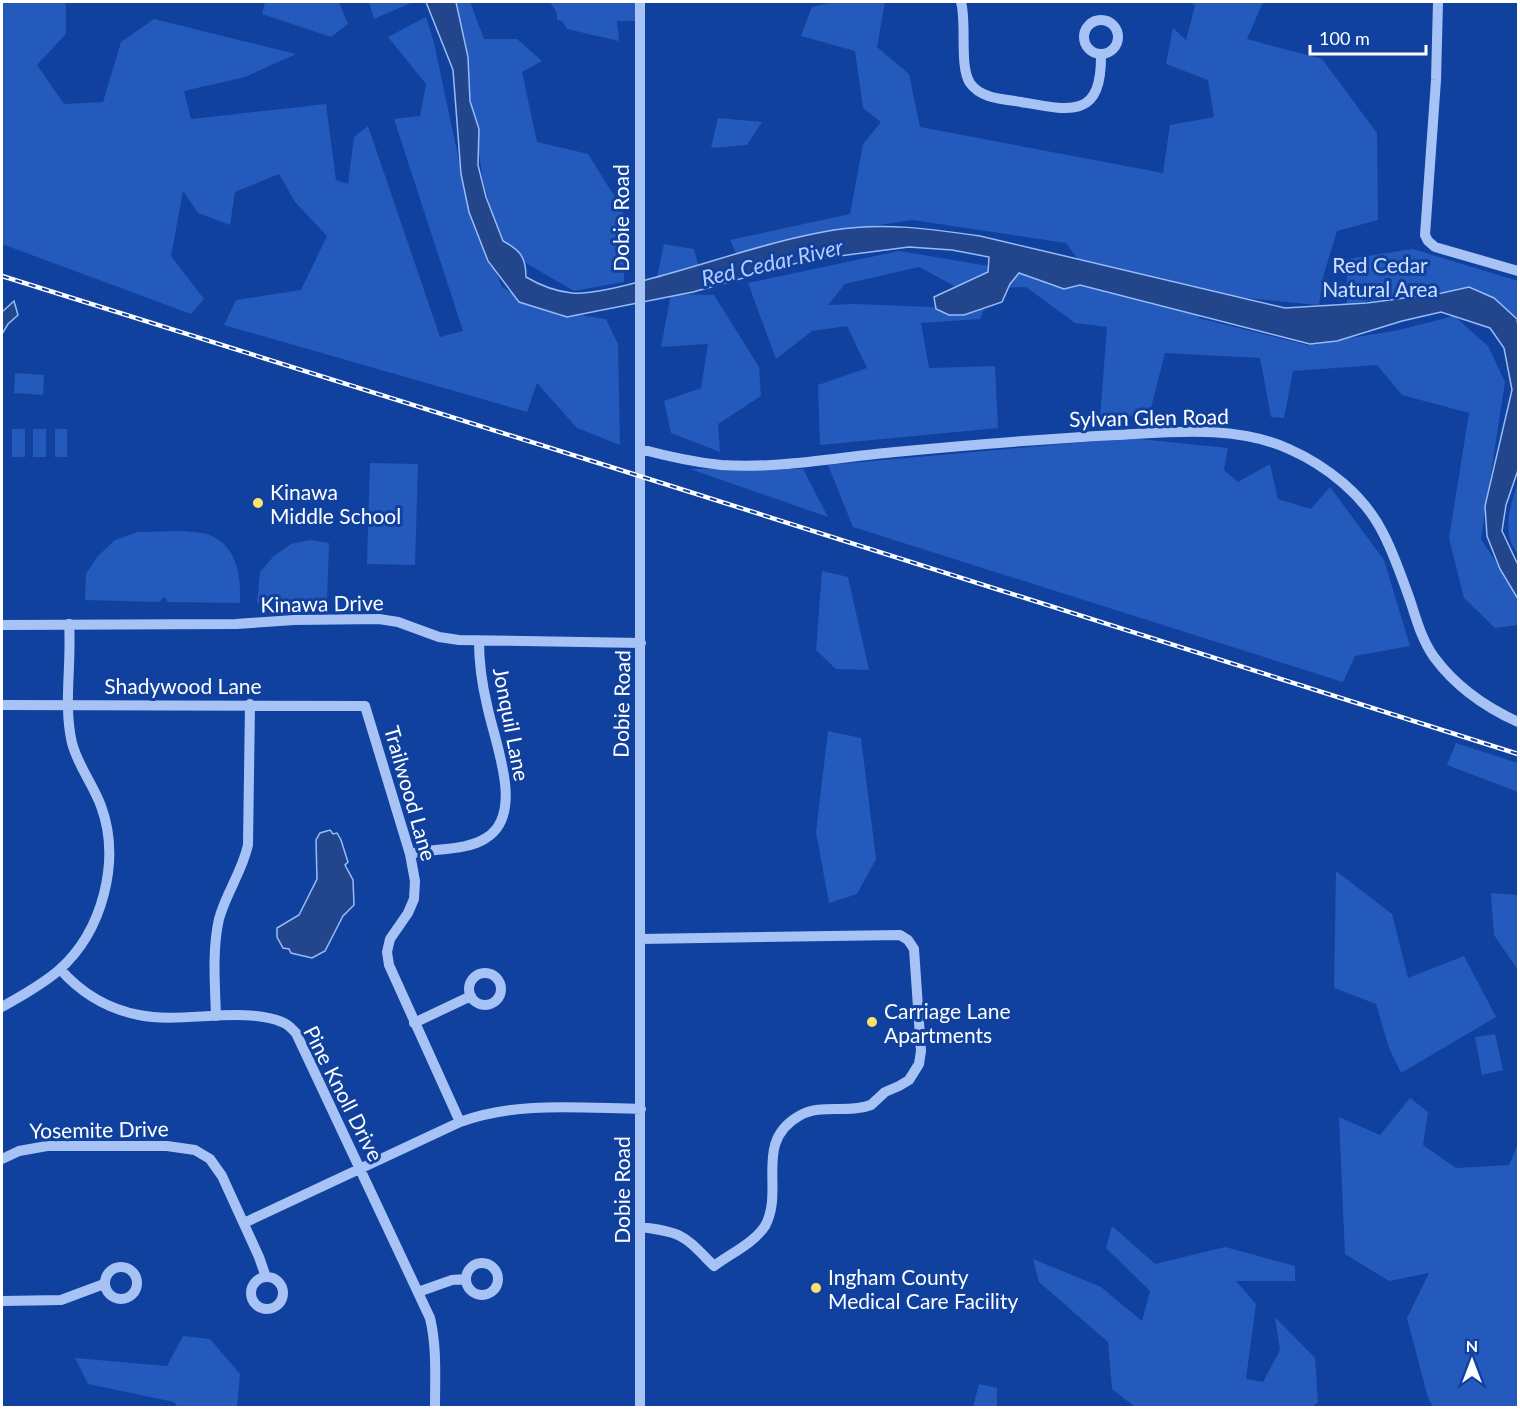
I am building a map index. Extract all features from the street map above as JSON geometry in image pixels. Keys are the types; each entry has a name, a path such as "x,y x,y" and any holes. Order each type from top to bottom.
{"street":[{"name":"Dobie Road","path":"640,2 640,1407"},
{"path":"961,2 965,24 965,71 973,86 985,95 1060,109 1077,107 1089,100 1098,87 1101,54"},
{"path":"1438,2 1436,80 1424,229 1428,241 1435,247 1518,271"},
{"name":"Sylvan Glen Road","path":"640,449 705,463 742,465 801,462 1014,440 1137,434 1229,433 1286,447 1311,459 1337,478 1361,501 1383,532 1419,628 1433,655 1465,690 1485,705 1518,722"},
{"name":"Kinawa Drive","path":"2,625 236,624 294,620 379,620 398,622 439,637 479,642 641,643"},
{"path":"2,1007 60,969 93,924 105,893 109,863 109,837 101,804 72,744 69,705 69,624"},
{"name":"Jonquil Lane","path":"410,854 476,844 488,838 503,818 506,790 482,680 479,642"},
{"path":"216,1016 215,946 219,920 245,860 248,845 250,704"},
{"name":"Shadywood Lane","path":"2,705 365,706"},
{"name":"Trailwood Lane","path":"365,706 410,854 415,880 414,899 408,913 390,939 387,952 389,965 460,1122"},
{"path":"640,939 900,935 908,940 914,949 921,1051 919,1064 909,1080 885,1092 872,1105 813,1110 787,1125 778,1137 773,1151 771,1209 768,1219 758,1235 714,1266 679,1233 640,1227"},
{"name":"Pine Knoll Drive","path":"60,969 80,989 116,1009 140,1016 271,1018 285,1023 296,1033 430,1318 434,1334 435,1407"},
{"path":"414,1023 471,996"},
{"path":"244,1223 460,1122 488,1113 530,1108 640,1109"},
{"name":"Yosemite Drive","path":"2,1159 19,1151 47,1146 166,1146 187,1148 203,1154 214,1165 244,1223 266,1277"},
{"path":"418,1292 452,1280 466,1279"},
{"path":"2,1301 61,1300 105,1284"}],"green space":[{"path":"2,2 62,2 66,4 66,34 37,65 64,104 103,102 121,42 154,19 296,54 245,77 184,91 191,119 326,104 336,180 348,184 354,137 368,126 440,337 463,331 394,119 420,116 426,84 388,37 426,17 434,43 469,208 502,287 541,309 606,319 618,344 620,445 577,428 537,383 527,412 224,325 236,300 301,290 327,236 295,202 279,174 235,192 230,225 198,213 183,191 171,256 204,299 191,314 2,244"},
{"path":"265,2 339,2 348,24 331,37 262,14"},
{"path":"369,2 413,2 374,19"},
{"path":"456,2 470,2 484,39 517,39 542,61 522,72 537,142 588,154 623,210 624,282 574,291 502,249 483,180"},
{"path":"550,2 636,2 636,21 617,21 619,41 567,29 562,21 557,20 557,13"},
{"path":"833,2 885,2 877,47 909,74 920,127 1163,173 1170,125 1214,117 1208,80 1166,64 1173,28 1186,40 1195,6 1191,2 1263,2 1247,39 1322,59 1377,133 1378,220 1337,231 1323,277 1319,305 1234,297 1198,318 1307,345 1399,330 1454,316 1488,346 1505,382 1481,539 1518,596 1518,625 1495,628 1464,598 1449,538 1469,413 1402,395 1377,365 1293,371 1284,418 1271,417 1260,358 1165,353 1149,415 1100,418 1107,327 1075,323 1026,287 960,289 919,267 845,284 828,305 984,309 980,319 921,323 929,368 995,366 998,428 820,445 818,385 867,368 847,326 812,331 776,359 748,283 899,251 1096,284 1066,243 912,220 815,235 738,257 730,240 850,214 863,144 881,122 863,108 855,51 801,36 812,7"},
{"path":"718,118 762,122 747,145 711,148"},
{"path":"664,244 694,249 699,268 657,277"},
{"name":"Red Cedar Natural Area","path":"1413,249 1518,281 1518,341 1495,300 1421,289 1384,299 1347,304 1347,298 1345,298 1347,259"},
{"path":"671,294 714,295 759,367 761,396 718,424 720,452 671,433 664,401 701,388 708,344 661,347"},
{"path":"15,373 44,375 43,395 14,393"},
{"path":"12,429 25,429 25,457 12,457"},
{"path":"33,429 46,429 46,457 33,457"},
{"path":"55,429 67,429 67,457 55,457"},
{"path":"1129,438 1228,448 1224,470 1238,482 1270,464 1278,499 1311,509 1330,487 1384,560 1410,646 1355,656 1343,682 853,527 828,465"},
{"path":"370,463 418,464 415,565 367,564"},
{"path":"690,469 803,469 828,517"},
{"path":"1518,483 1518,556 1511,541 1508,525"},
{"path":"182,531 210,535 227,547 236,564 240,583 240,603 168,602 164,597 159,602 85,600 86,574 97,557 115,540 138,532"},
{"path":"310,540 329,543 327,598 321,602 257,603 260,572 274,556 291,544"},
{"path":"822,571 848,577 869,670 836,669 816,650"},
{"path":"828,731 861,738 876,859 857,894 829,903 816,832"},
{"path":"1456,743 1518,763 1518,792 1447,765"},
{"path":"1336,871 1392,914 1408,978 1464,956 1496,1017 1401,1073 1389,1048 1376,1004 1334,988"},
{"path":"1491,893 1518,895 1518,970 1494,935"},
{"path":"1495,1034 1503,1070 1482,1075 1475,1037"},
{"path":"1410,1098 1428,1112 1423,1145 1456,1168 1509,1165 1518,1144 1518,1407 1433,1407 1428,1398 1407,1318 1429,1273 1389,1281 1345,1254 1339,1117 1380,1135"},
{"path":"1112,1226 1155,1264 1225,1247 1295,1266 1295,1281 1236,1281 1256,1304 1246,1379 1263,1382 1280,1350 1275,1317 1315,1358 1318,1402 1312,1408 1135,1407 1112,1389 1108,1342 1039,1282 1033,1259 1101,1287 1142,1321 1150,1291 1106,1248"},
{"path":"183,1336 210,1339 240,1374 237,1407 178,1407 174,1402 88,1384 75,1358 167,1366"},
{"path":"979,1384 997,1388 997,1407 973,1407"}],"water":[{"name":"Red Cedar River","path":"426,2 456,2 468,57 470,101 479,129 478,165 486,197 503,241 518,251 523,259 526,277 553,289 572,293 601,291 811,234 852,228 889,227 980,236 1285,308 1367,303 1469,287 1494,298 1517,319 1518,327 1518,470 1506,505 1502,531 1518,565 1518,599 1500,569 1487,536 1485,506 1512,390 1504,348 1490,328 1441,312 1402,321 1337,341 1310,344 1080,285 1064,289 1019,273 1010,284 1002,302 964,315 949,315 936,309 934,297 988,272 989,257 952,250 909,247 808,260 693,292 567,317 519,302 488,261 469,212 461,174 453,70"},
{"path":"14,301 18,315 8,324 2,334 2,312"},
{"path":"330,830 333,834 337,833 341,840 348,862 345,865 353,880 354,905 343,916 325,951 312,958 291,953 289,949 283,948 277,937 277,928 299,915 317,879 316,840 320,833"}],"railway":[{"path":"2,276 1518,754"}],"place":[{"name":"Kinawa Middle School","path":"258,503"},
{"name":"Carriage Lane Apartments","path":"872,1022"},
{"name":"Ingham County Medical Care Facility","path":"816,1288"}]}
